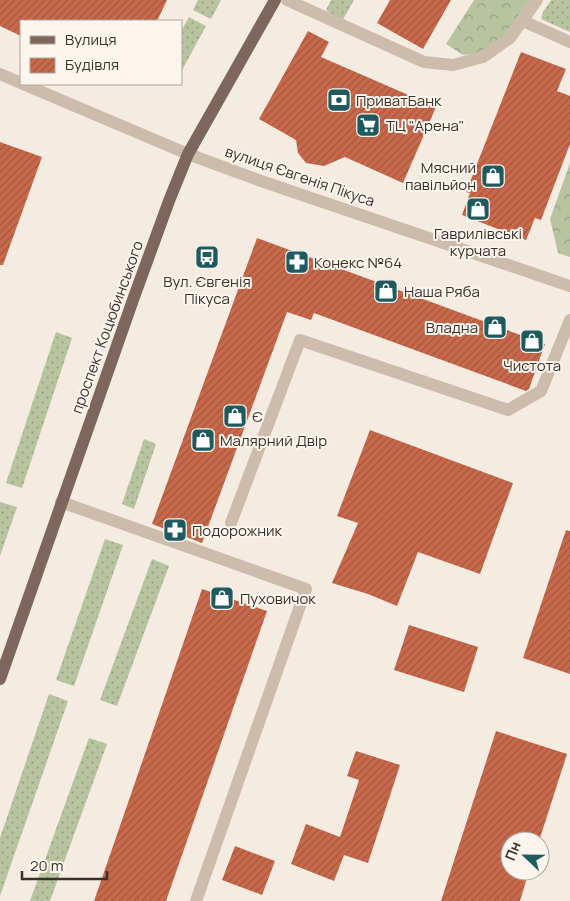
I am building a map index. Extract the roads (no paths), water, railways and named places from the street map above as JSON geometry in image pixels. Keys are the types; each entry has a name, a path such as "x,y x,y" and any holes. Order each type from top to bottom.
{"main road":[{"name":"проспект Коцюбинського","path":"0,678 61,502 163,218 188,154 275,0"}],"street":[{"path":"287,0 424,62 453,65 483,57 510,38 537,0"},
{"path":"523,21 570,42"},
{"name":"вулиця Євгенія Пікуса","path":"0,74 20,82"},
{"name":"вулиця Євгенія Пікуса","path":"27,85 188,154 570,286"},
{"path":"231,523 300,340 508,410 542,391 570,320"},
{"path":"61,502 306,589 196,901"}],"place":[{"name":"ПриватБанк","path":"339,100"},
{"name":"ТЦ \"Арена\"","path":"368,125"},
{"name":"Мясний павільйон","path":"493,176"},
{"name":"Гаврилівські курчата","path":"478,209"},
{"name":"Вул. Євгенія Пікуса","path":"207,257"},
{"name":"Конекс №64","path":"297,262"},
{"name":"Наша Ряба","path":"386,291"},
{"name":"Владна","path":"495,327"},
{"name":"Чистота","path":"532,341"},
{"name":"Є","path":"235,416"},
{"name":"Малярний Двір","path":"203,440"},
{"name":"Подорожник","path":"175,530"},
{"name":"Пуховичок","path":"222,598"}]}
